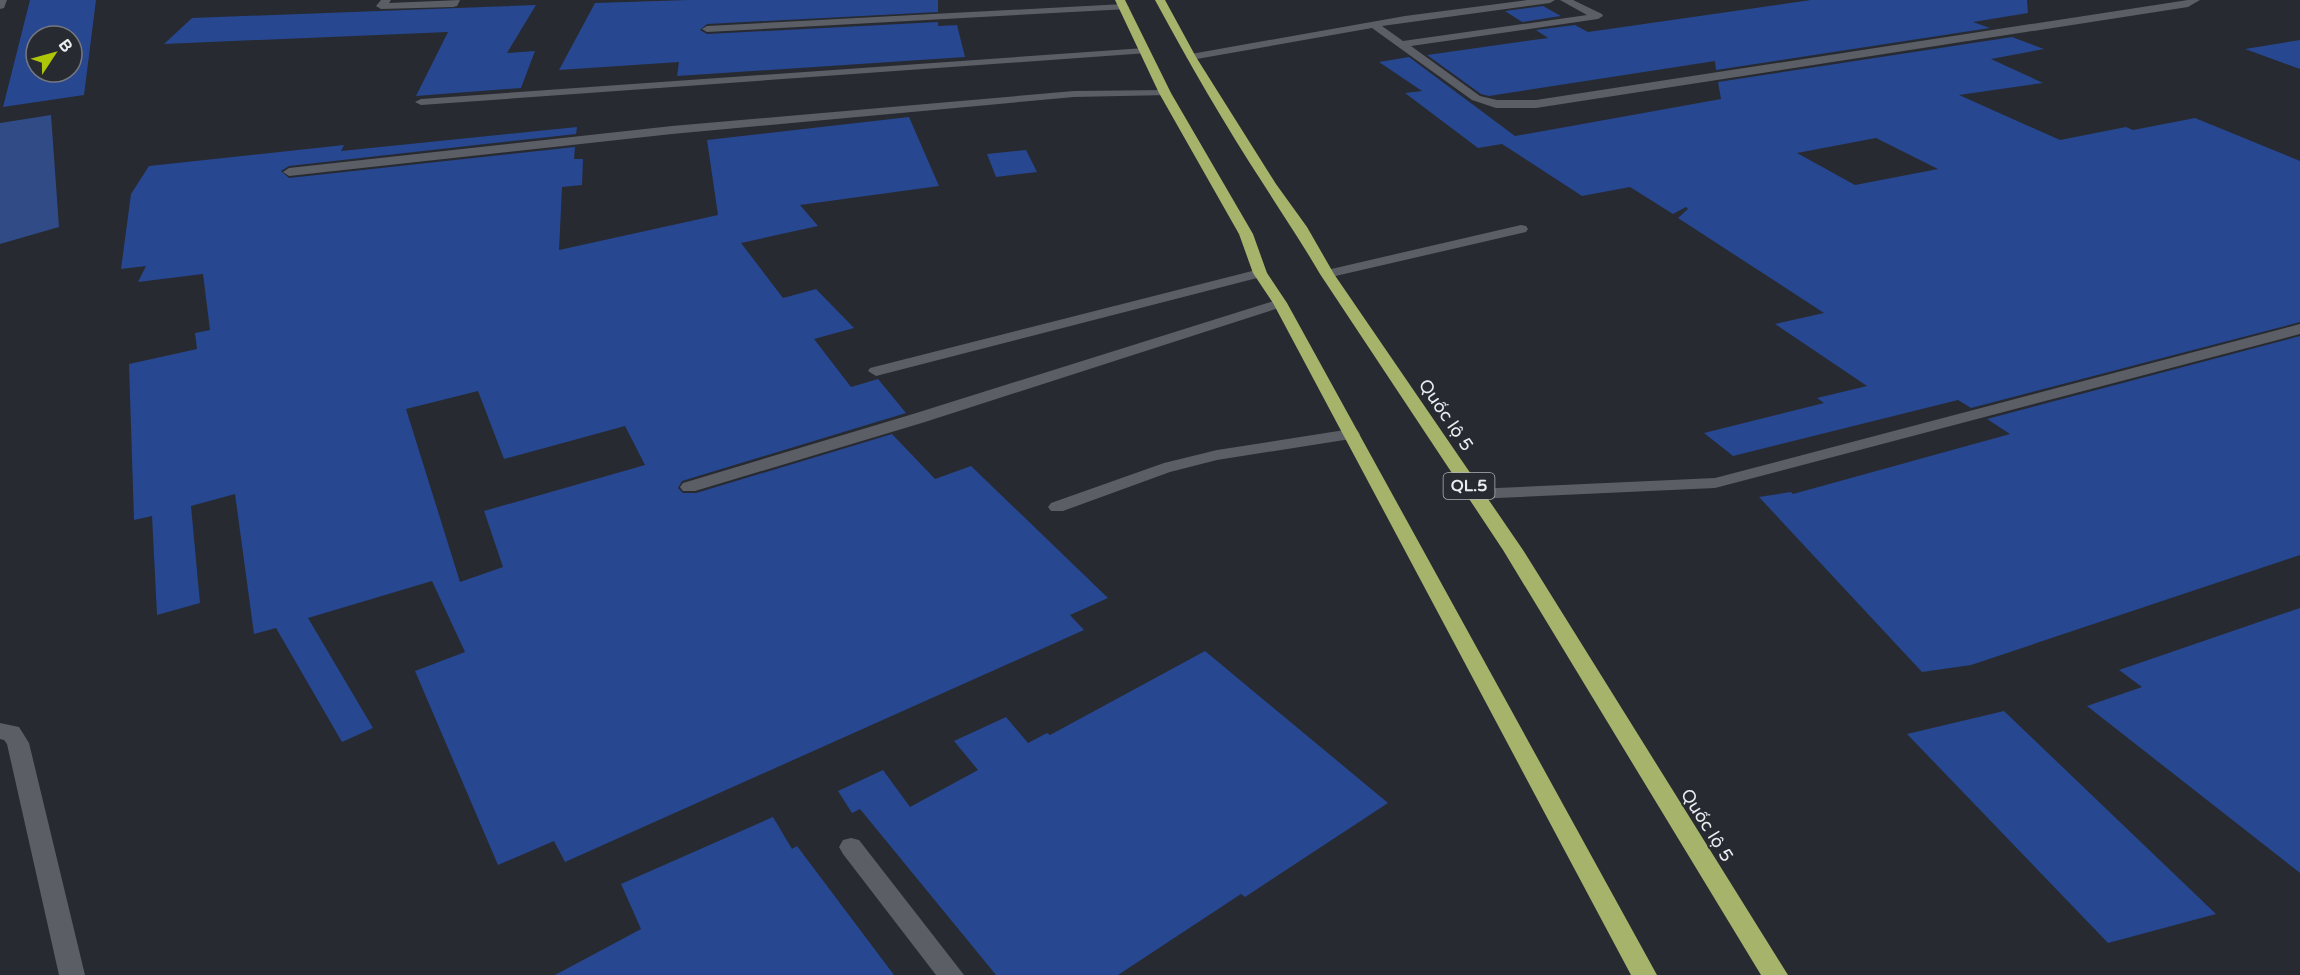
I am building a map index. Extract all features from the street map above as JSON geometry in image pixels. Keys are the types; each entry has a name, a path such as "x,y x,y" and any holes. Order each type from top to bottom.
{"highway":[{"name":"Quốc lộ 5","path":"1160,0 1191,57 1270,185 1300,227 1327,274 1513,550 1775,975"},
{"path":"1122,4 1165,93 1246,234 1260,273 1280,303 1644,975"}],"street":[{"path":"0,6 2,0"},
{"path":"386,0 381,6 453,4 455,0"},
{"path":"1191,57 1374,26 1550,0"},
{"path":"1400,45 1598,16 1565,0"},
{"path":"1374,26 1476,98 1496,104 1536,104 2188,4 2195,0"},
{"path":"707,29 1122,4"},
{"path":"422,102 1144,51"},
{"path":"289,172 672,130 1074,94 1165,93"},
{"path":"1327,274 1521,229"},
{"path":"876,371 1260,273"},
{"path":"689,487 919,418 1280,303"},
{"path":"1474,494 1715,483 2300,329"},
{"path":"1057,507 1164,468 1217,455 1351,434"},
{"path":"0,731 11,733 18,743 72,975"},
{"path":"851,847 951,975"}],"shaded area":[{"path":"51,115 59,227 0,244 0,123"}],"building":[{"path":"30,0 96,0 84,95 3,107"},
{"path":"688,0 938,0 938,12 707,24 700,30 707,34 938,22 938,26 957,25 965,57 677,76 679,62 559,70 595,3"},
{"path":"1811,0 2027,0 2028,13 1973,22 1990,28 1716,70 1715,61 1489,96 1481,94 1427,55 1548,38 1536,30 1575,25 1588,32"},
{"path":"536,5 507,53 535,51 521,88 416,96 448,32 164,44 192,18"},
{"path":"1543,6 1561,16 1522,22 1505,11"},
{"path":"2012,37 2044,49 1991,59 2043,83 1959,95 2060,140 2126,127 2133,130 2195,118 2300,161 2300,322 1971,408 1958,400 1733,456 1704,433 1824,403 1817,398 1867,386 1775,324 1824,313 1678,218 1688,209 1686,207 1673,214 1630,187 1582,196 1502,144 1478,148 1405,93 1422,91 1379,62 1409,57 1515,136 1721,99 1718,82","holes":["1876,138 1938,169 1855,185 1797,153"]},
{"path":"2300,40 2300,69 2245,49"},
{"path":"909,117 939,186 800,205 818,226 741,243 783,298 816,289 854,328 814,339 851,387 878,379 906,413 682,481 678,488 683,493 696,493 892,434 935,479 971,466 1108,598 1070,615 1084,630 565,862 554,841 498,865 415,671 465,652 432,581 308,618 373,728 342,742 276,628 254,634 235,494 191,506 200,603 157,615 152,516 134,520 129,364 197,349 195,333 210,330 203,274 138,282 146,266 121,269 131,194 149,166 344,145 341,151 577,127 576,134 289,166 281,171 289,178 575,147 574,159 583,159 582,185 562,187 559,250 718,215 707,140","holes":["478,391 504,459 625,426 645,465 484,511 503,567 460,582 406,409"]},
{"path":"1026,150 1037,172 996,177 987,154"},
{"path":"2300,336 2300,555 1971,665 1922,672 1759,497 1791,492 1793,494 2010,434 1987,419"},
{"path":"2300,608 2300,873 2087,706 2142,687 2119,670"},
{"path":"1205,651 1388,803 1245,897 1241,894 1118,975 996,975 860,809 852,813 838,791 883,770 910,807 978,770 954,741 1006,717 1028,743 1047,733 1050,735"},
{"path":"2004,711 2216,914 2108,943 1907,734"},
{"path":"773,817 792,849 797,846 894,975 555,975 641,929 621,884"}]}
